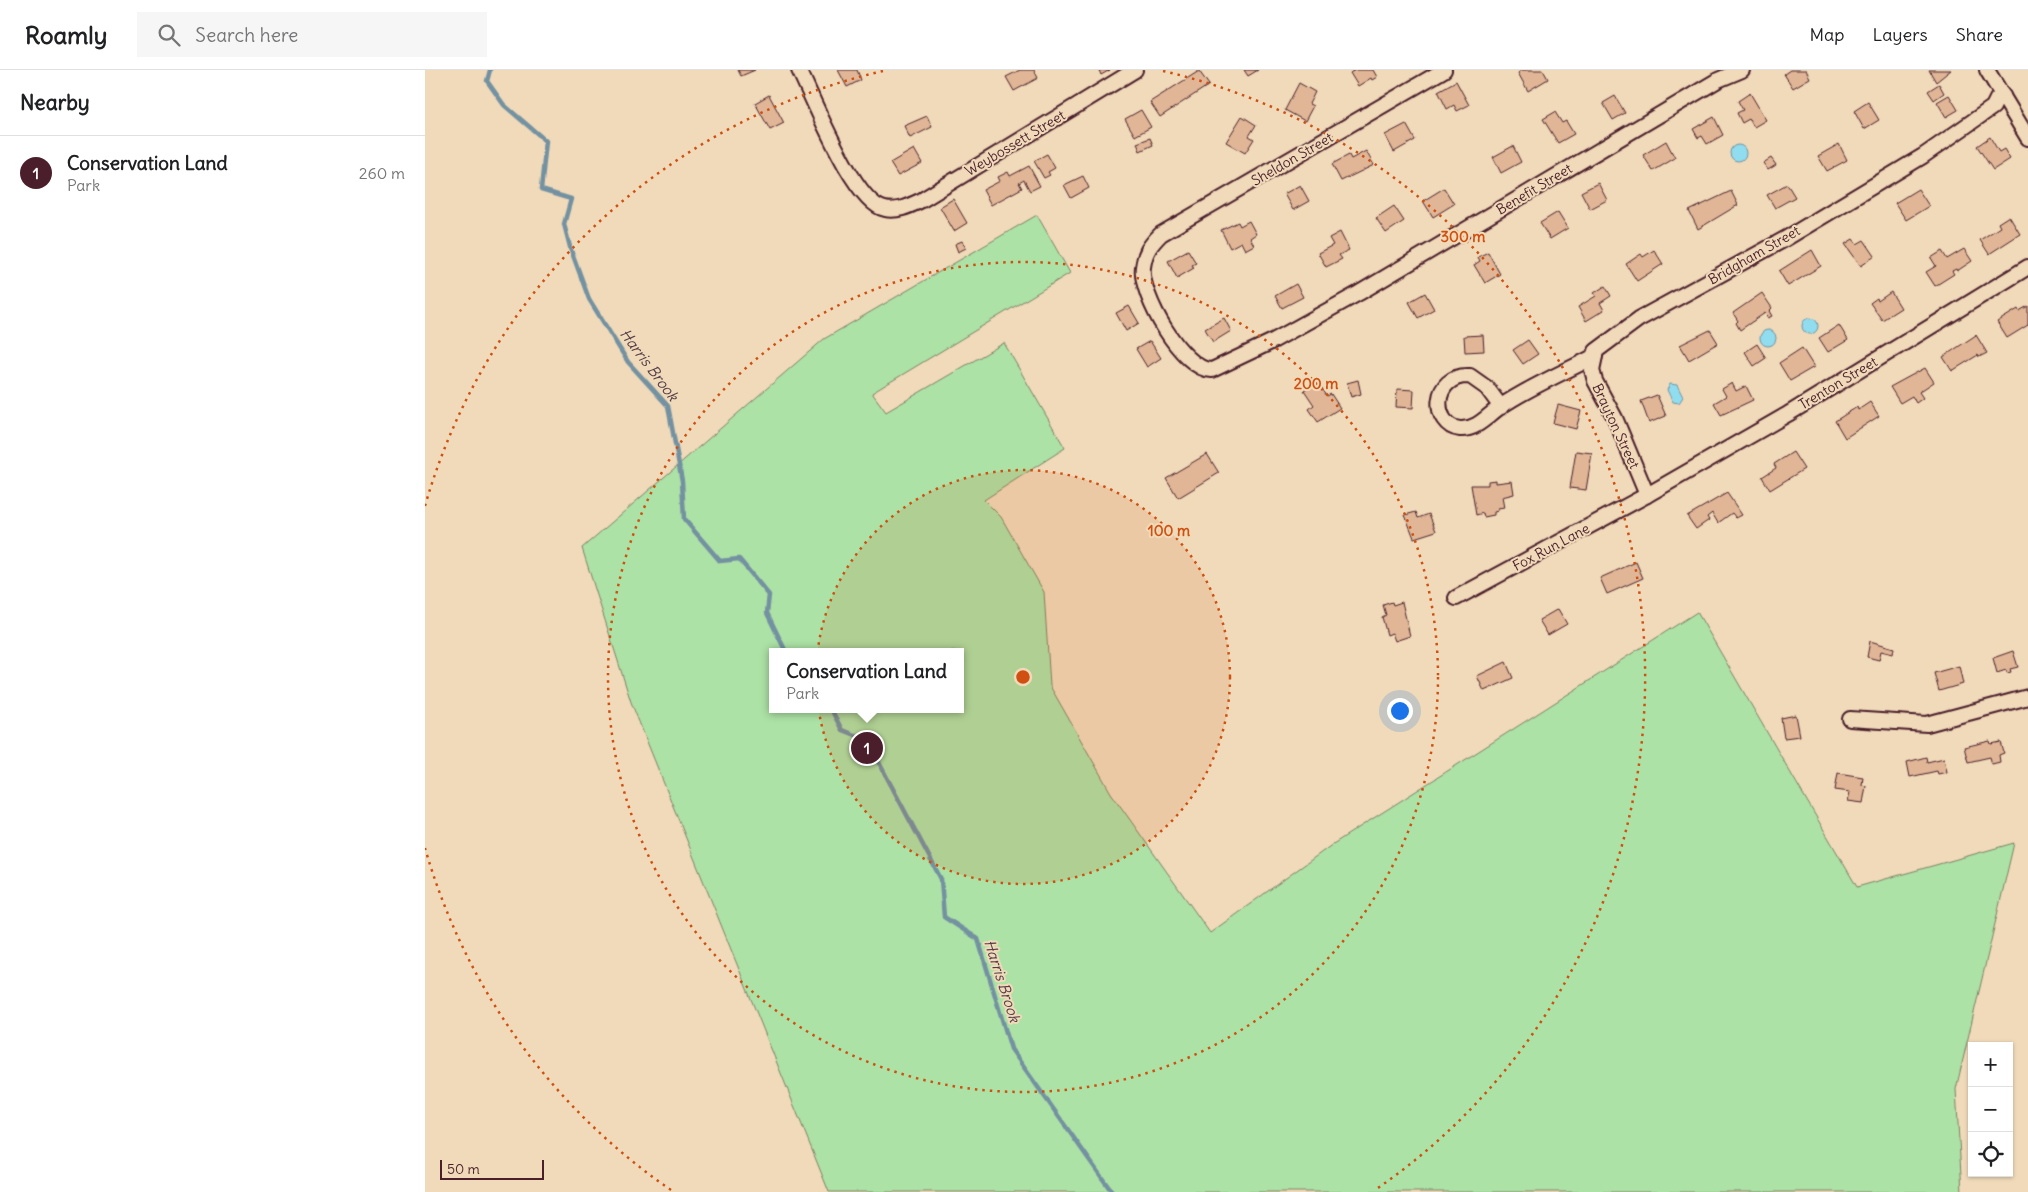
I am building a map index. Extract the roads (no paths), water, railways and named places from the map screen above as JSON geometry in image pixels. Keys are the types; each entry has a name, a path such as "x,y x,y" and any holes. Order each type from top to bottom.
{"street":[{"name":"Weybossett Street","path":"799,70 859,190 876,206 894,210 922,200 1135,70"},
{"name":"Sheldon Street","path":"1194,364 1186,358 1169,335 1151,300 1143,276 1148,246 1161,234 1444,70"},
{"name":"Benefit Street","path":"1194,364 1213,370 1271,342 1359,293 1718,80 1741,70"},
{"path":"1987,70 2028,138"},
{"name":"Bridgham Street","path":"1501,406 1487,388 1470,376 1454,378 1445,384 1440,393 1441,413 1449,424 1460,429 1472,427 1501,406 1595,356 1596,352 1639,319 1785,239 1923,156 1993,108 1997,99 2003,96"},
{"name":"Trenton Street","path":"1647,495 1788,414 2028,267"},
{"name":"Brayton Street","path":"1595,356 1592,370 1595,382 1615,418 1647,495"},
{"name":"Fox Run Lane","path":"1456,598 1647,495"},
{"path":"1849,719 1927,724 2028,697"}],"water":[{"path":"1738,145 1746,153 1738,161 1730,153"},
{"path":"1810,318 1818,326 1810,334 1802,326"},
{"path":"1768,330 1776,338 1768,346 1760,338"},
{"path":"1670,384 1677,385 1683,397 1679,403 1673,402 1667,390"}],"waterway":[{"name":"Harris Brook","path":"490,70 487,81 504,105 546,141 541,190 571,199 564,224 570,247 589,299 628,362 668,406 682,481 684,519 720,561 739,559 769,595 767,613 784,648"},
{"name":"Harris Brook","path":"833,713 842,730 867,740 941,879 944,917 978,939 1011,1049 1112,1192"}],"place":[{"name":"Conservation Land","path":"867,748"}]}
